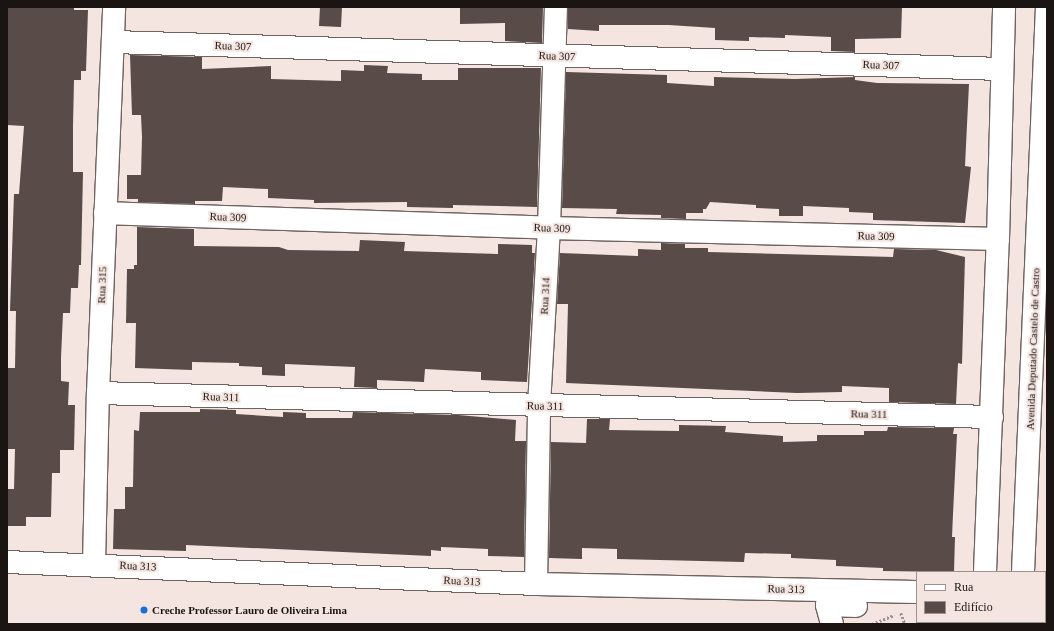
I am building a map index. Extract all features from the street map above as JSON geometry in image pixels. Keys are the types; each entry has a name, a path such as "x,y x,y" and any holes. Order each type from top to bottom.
{"street":[{"name":"Rua 315","path":"94,564 98,393 114,7"},
{"name":"Rua 314","path":"536,584 539,406 549,228 553,56 556,7"},
{"path":"985,571 998,239 1004,7"},
{"name":"Avenida Deputado Castelo de Castro","path":"1024,571 1042,244 1047,7"},
{"name":"Rua 307","path":"113,42 1002,69"},
{"name":"Rua 309","path":"106,213 549,228 998,239"},
{"name":"Rua 311","path":"98,393 992,417"},
{"name":"Rua 313","path":"7,562 94,564 536,584 916,592"},
{"path":"832,624 827,605 916,607"}],"path":[{"path":"872,624 901,613 905,624"}],"building":[{"path":"7,7 74,7 74,10 88,10 86,71 81,71 81,80 74,80 73,172 83,172 81,265 79,265 78,288 71,288 70,313 63,313 61,358 61,381 69,382 68,405 75,405 74,450 60,450 60,473 52,473 51,517 26,517 26,526 7,526 7,489 14,489 15,449 7,449 8,368 15,368 16,311 10,311 14,194 19,194 24,126 7,125"},
{"path":"320,7 342,7 341,27 319,26"},
{"path":"460,7 543,7 542,43 505,41 505,23 460,24"},
{"path":"568,7 902,7 901,38 855,39 855,52 831,51 831,37 785,35 785,38 749,37 749,41 715,40 715,28 669,25 599,25 599,31 568,29"},
{"path":"130,55 202,57 202,69 271,66 271,79 341,81 341,70 364,71 364,65 388,66 387,73 422,74 422,80 458,80 458,68 541,68 537,207 453,205 453,208 407,207 407,202 314,203 314,200 268,198 268,189 223,187 222,201 195,201 195,204 138,202 138,199 127,199 127,175 141,175 142,137 141,115 132,115"},
{"path":"566,72 667,75 667,83 714,86 714,77 795,79 855,77 855,80 877,83 969,84 965,166 971,167 965,223 873,220 873,213 849,212 849,208 803,206 803,216 779,216 779,209 756,208 756,205 710,202 706,209 703,209 703,213 686,213 686,219 661,218 661,215 616,214 617,209 562,208"},
{"path":"137,227 194,229 194,246 279,247 288,250 359,251 360,240 405,242 404,251 498,254 498,244 532,245 532,253 535,253 527,382 481,380 481,372 425,369 424,382 377,380 377,388 354,387 355,367 285,364 285,376 262,375 262,367 239,366 239,363 192,362 192,370 135,368 136,323 126,323 127,269 134,269 134,265 137,265"},
{"path":"661,243 685,244 685,248 708,248 708,252 893,257 894,249 936,250 965,257 962,364 958,363 956,404 889,402 889,388 842,386 842,392 797,393 566,383 568,304 557,304 560,253 638,256 638,249 661,250"},
{"path":"200,409 236,410 236,414 283,417 283,412 306,413 306,418 352,418 353,412 458,415 516,420 515,441 526,441 524,557 488,556 488,549 441,547 441,551 431,550 431,556 186,545 186,551 113,549 114,509 125,509 125,487 133,487 134,430 139,431 140,412 200,412"},
{"path":"587,419 610,419 609,430 679,431 679,425 726,426 725,432 783,436 783,442 817,441 817,435 864,435 864,431 887,431 888,427 954,428 953,434 957,434 952,537 955,537 954,571 883,571 883,568 836,566 836,560 791,558 791,554 745,553 744,562 617,559 617,549 582,548 582,559 549,558 551,442 586,443"}],"place":[{"name":"Creche Professor Lauro de Oliveira Lima","path":"144,610"}]}
